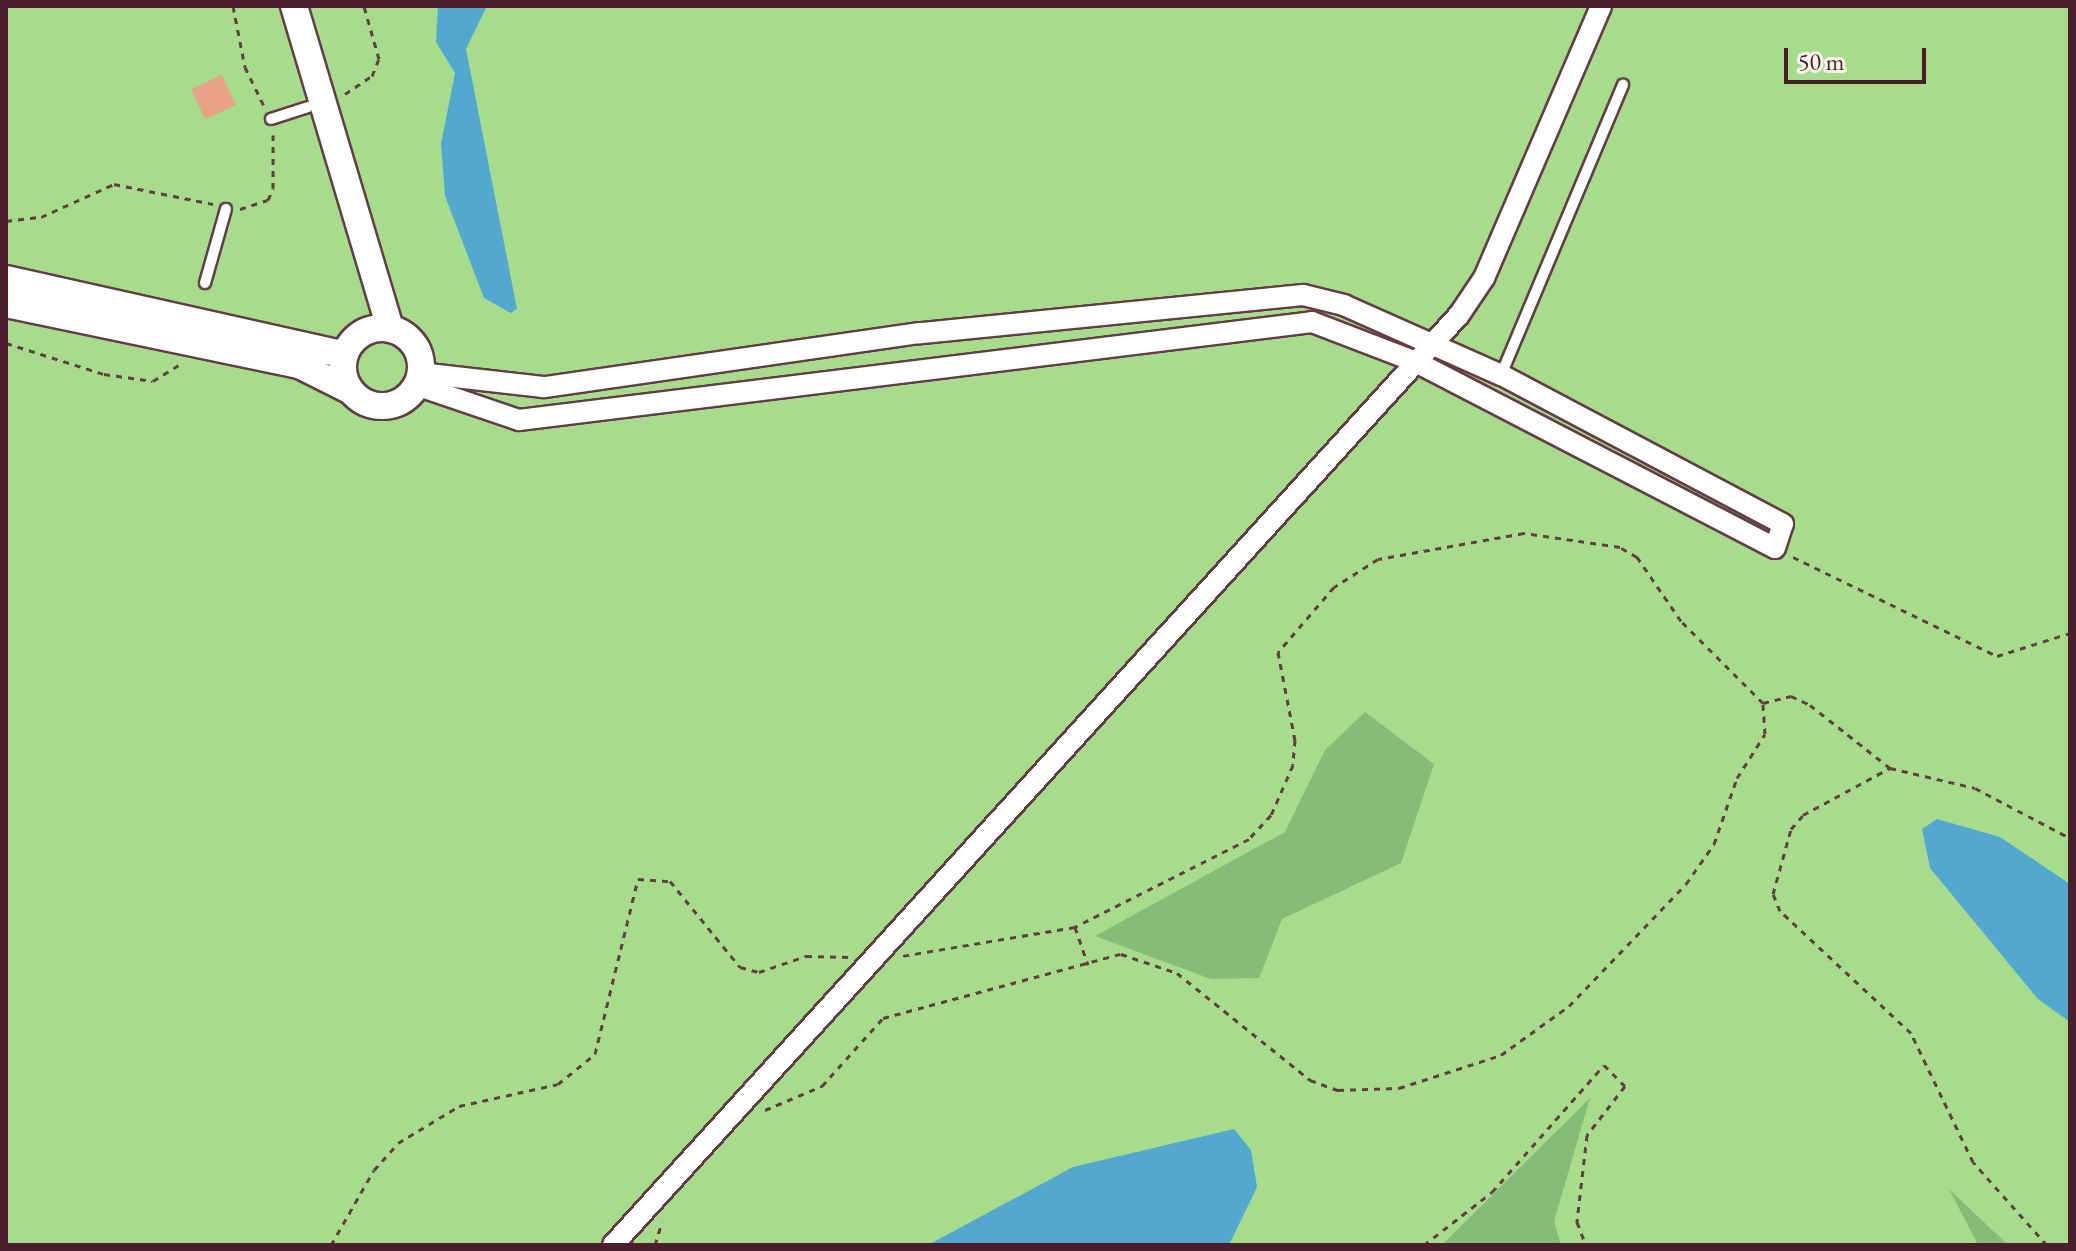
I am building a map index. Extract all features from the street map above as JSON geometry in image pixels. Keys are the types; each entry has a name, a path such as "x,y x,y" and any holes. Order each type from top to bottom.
{"street":[{"path":"294,6 390,329"},
{"path":"613,1245 1433,344 1484,278 1601,6"},
{"path":"6,279 345,355"},
{"path":"6,304 299,365 385,406 418,379 543,387 920,333 1303,295 1433,344 1501,375 1783,524 1775,548 1416,362 1312,322 519,420 418,379"},
{"path":"345,355 368,331 390,329 411,340 418,379"},
{"path":"345,355 351,391"}],"lane":[{"path":"1501,375 1623,85"},
{"path":"271,119 308,107"},
{"path":"205,283 226,209"}],"path":[{"path":"6,221 41,217 114,184 226,209 268,200 271,119 245,67 233,6"},
{"path":"345,94 372,76 379,59 364,6"},
{"path":"6,343 104,374 153,381 173,375 185,356"},
{"path":"331,1245 398,1143 459,1106 558,1084 595,1054 638,879 670,881 740,967 775,969 806,956 921,956 1075,927 1216,861 1271,815 1295,740 1278,652 1334,587 1378,559 1524,533 1620,547 1637,557 1681,621 1763,703 1765,734 1737,778 1714,844 1686,884 1569,1006 1501,1055 1399,1088 1338,1090 1310,1080 1177,973 1121,954 883,1018 861,1035 822,1086 753,1114"},
{"path":"1775,548 1997,656 2070,633"},
{"path":"1763,703 1791,696 1810,705 1890,768 1975,788 2070,838"},
{"path":"1890,768 1803,815 1791,829 1773,894 1780,911 1911,1033 1973,1162 2047,1245"},
{"path":"1075,927 1088,965"},
{"path":"1424,1245 1492,1192 1604,1065 1625,1086 1587,1135 1577,1222 1586,1245"},
{"path":"655,1245 664,1216"}],"green space":[{"path":"6,6 2070,6 2070,1245 6,1245"},
{"path":"1365,712 1434,764 1401,863 1282,919 1259,978 1211,979 1095,936 1285,832 1325,750"},
{"path":"1590,1098 1554,1221 1561,1245 1442,1245"},
{"path":"1949,1189 2008,1245 1978,1245"}],"water":[{"path":"438,6 487,6 466,49 517,309 511,313 484,298 445,196 441,144 455,73 436,42"},
{"path":"1937,819 2000,837 2070,884 2070,1022 2038,999 1930,868 1922,829"},
{"path":"1234,1129 1251,1150 1257,1187 1229,1245 928,1245 1073,1167"}],"building":[{"path":"222,75 236,105 205,119 191,89"}]}
